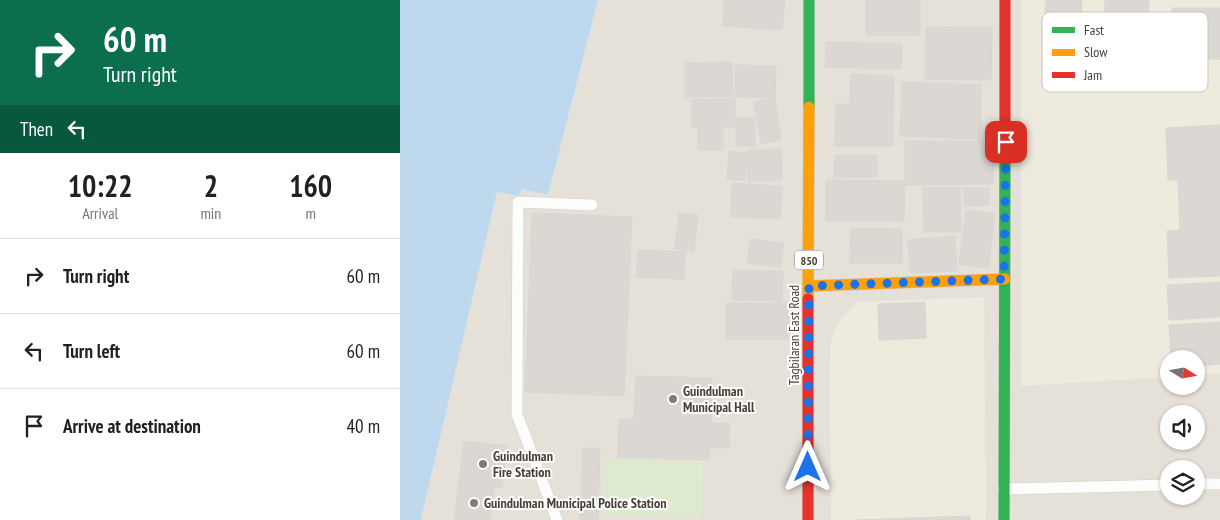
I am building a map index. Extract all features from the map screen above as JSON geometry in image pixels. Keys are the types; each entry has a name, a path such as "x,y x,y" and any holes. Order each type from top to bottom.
{"street":[{"name":"Tagbilaran East Road","path":"808,520 809,0"},
{"path":"1004,520 1005,0"},
{"path":"809,286 1004,279"}],"lane":[{"path":"557,520 517,414 518,202 592,206"},
{"path":"1205,484 1220,484"},
{"path":"1003,489 1160,485"}],"shaded area":[{"path":"598,0 1220,0 1220,520 421,520 497,191 518,196 521,188 548,195"},
{"path":"1021,0 1220,0 1220,374 1205,375 1205,350 1160,350 1160,378 1021,386"},
{"path":"984,297 986,520 831,520 830,344 840,319 857,302"}],"green space":[{"path":"604,459 702,462 701,517 602,514"}],"water":[{"path":"400,0 598,0 548,195 522,189 519,196 497,192 421,520 400,520"}],"building":[{"path":"724,0 785,0 782,30 723,26"},
{"path":"866,0 920,0 920,35 866,35"},
{"path":"1046,0 1082,0 1081,12 1045,12"},
{"path":"1105,0 1149,0 1148,12 1105,12"},
{"path":"1172,8 1220,8 1220,59 1208,59 1208,12 1172,12"},
{"path":"926,27 992,28 991,80 925,79"},
{"path":"826,42 902,44 901,69 825,67"},
{"path":"732,62 733,96 685,97 685,63"},
{"path":"736,65 776,66 775,98 735,97"},
{"path":"851,74 894,76 893,105 850,104"},
{"path":"902,82 981,85 980,139 900,136"},
{"path":"775,98 781,140 761,144 754,102"},
{"path":"692,99 735,99 735,127 692,127"},
{"path":"836,104 893,105 893,146 835,146"},
{"path":"736,118 755,118 755,146 736,146"},
{"path":"1220,125 1220,276 1169,278 1167,231 1180,230 1178,180 1168,180 1166,128"},
{"path":"698,127 723,127 723,150 698,150"},
{"path":"905,141 993,141 993,184 905,185"},
{"path":"781,149 782,180 748,181 747,150"},
{"path":"729,151 747,153 745,180 727,179"},
{"path":"835,155 877,155 877,177 834,177"},
{"path":"826,180 905,181 904,221 826,221"},
{"path":"732,183 782,186 780,219 731,217"},
{"path":"960,187 961,232 924,232 923,188"},
{"path":"964,188 989,188 989,205 964,206"},
{"path":"966,210 995,214 988,268 959,264"},
{"path":"532,213 632,217 624,396 525,392"},
{"path":"679,213 698,215 694,251 675,249"},
{"path":"851,228 902,229 902,263 850,263"},
{"path":"955,236 957,271 910,273 908,240"},
{"path":"750,239 784,243 780,267 747,263"},
{"path":"638,250 685,252 684,279 636,277"},
{"path":"733,270 783,271 782,301 732,300"},
{"path":"1220,282 1220,317 1169,320 1167,285"},
{"path":"925,302 926,338 879,340 878,304"},
{"path":"726,303 789,303 789,339 726,339"},
{"path":"1220,322 1220,364 1205,365 1205,350 1170,350 1169,325"},
{"name":"Guindulman Municipal Hall","path":"636,376 712,378 711,423 730,423 729,448 709,448 709,460 618,457 619,419 634,419"},
{"name":"Guindulman Fire Station","path":"464,441 507,446 502,488 459,482"},
{"path":"583,448 600,448 598,520 580,520"},
{"name":"Guindulman Municipal Police Station","path":"459,482 494,487 490,520 454,520"},
{"path":"970,516 970,520 857,520"}],"traffic: fast":[{"path":"809,0 809,107"},
{"path":"1004,520 1005,152"}],"traffic: slow":[{"path":"808,299 809,107"},
{"path":"809,286 1005,279"}],"traffic: jam":[{"path":"1005,0 1005,152"},
{"path":"808,299 808,520"}],"place":[{"name":"Guindulman Municipal Hall","path":"673,399"},
{"name":"Guindulman Fire Station","path":"483,464"},
{"name":"Guindulman Municipal Police Station","path":"474,503"}],"route":[{"path":"808,467 809,286 1004,279 1006,142"}]}
